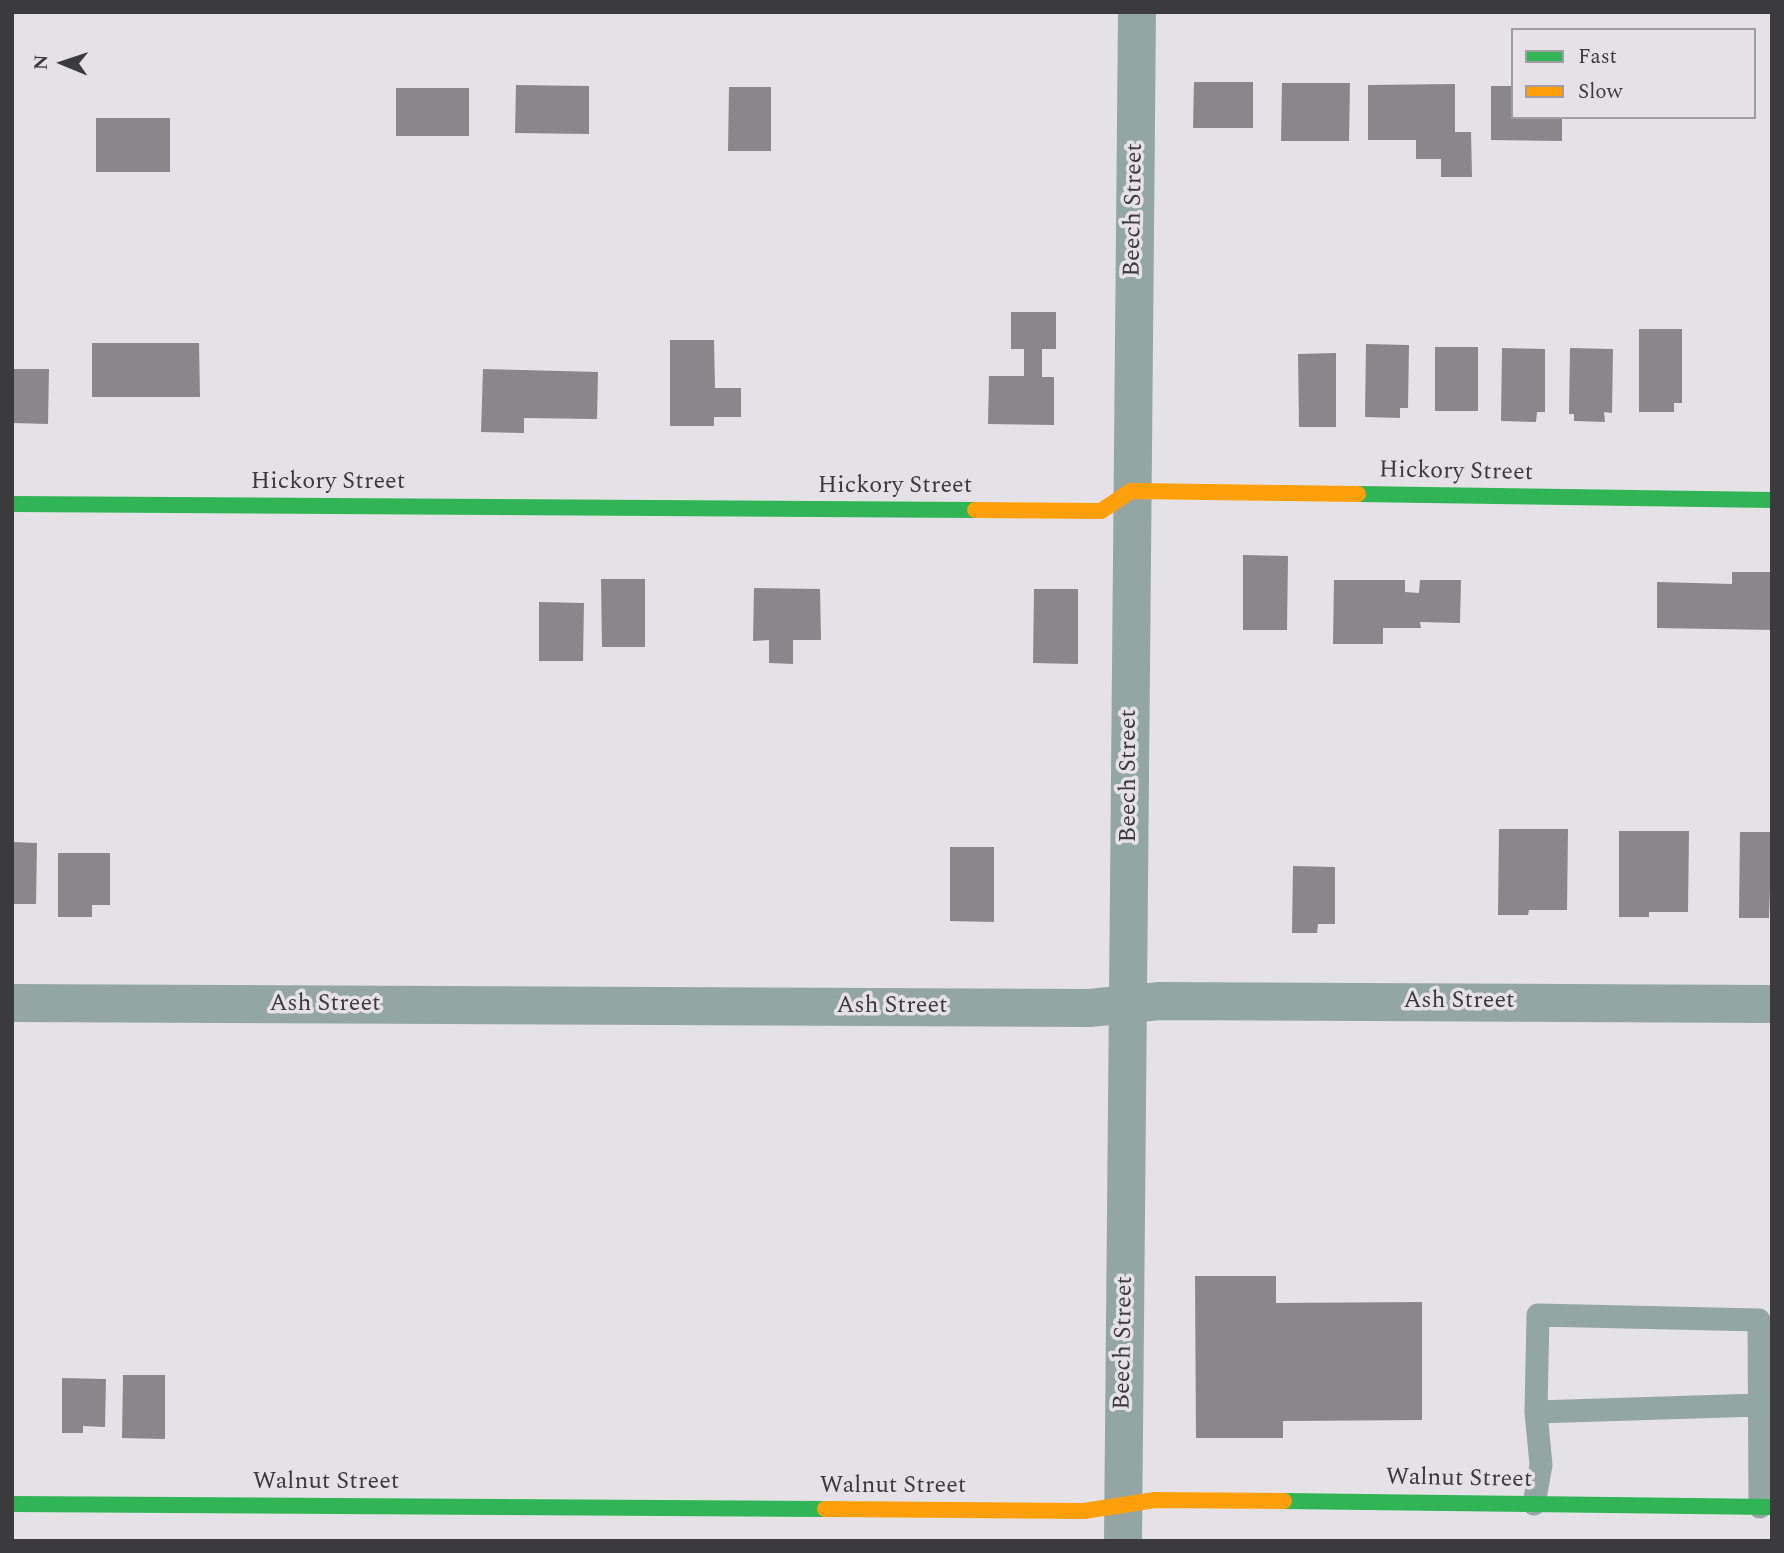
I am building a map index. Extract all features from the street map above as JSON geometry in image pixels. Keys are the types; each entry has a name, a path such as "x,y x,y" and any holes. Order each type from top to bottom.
{"street":[{"name":"Beech Street","path":"1123,1523 1137,12"},
{"name":"Hickory Street","path":"12,504 1101,511 1131,491 1772,500"},
{"name":"Ash Street","path":"12,1003 1128,1006 1160,1001 1772,1004"},
{"name":"Walnut Street","path":"12,1504 1070,1511 1123,1523 1155,1500 1766,1507"}],"lane":[{"path":"1534,1504 1541,1465 1535,1412 1538,1315 1759,1320 1759,1405 1766,1507"},
{"path":"1535,1412 1759,1405"}],"building":[{"path":"1194,82 1253,82 1253,128 1193,128"},
{"path":"1282,83 1350,83 1349,141 1281,141"},
{"path":"1455,84 1455,132 1471,132 1472,177 1441,177 1441,159 1416,159 1416,140 1368,140 1368,85"},
{"path":"516,85 589,86 589,134 515,133"},
{"path":"1491,86 1511,86 1511,119 1562,119 1562,141 1491,140"},
{"path":"729,87 771,87 771,151 728,151"},
{"path":"396,88 469,88 469,136 396,136"},
{"path":"96,118 170,118 170,172 96,172"},
{"path":"1011,312 1056,312 1056,349 1042,349 1042,377 1054,377 1054,425 988,424 989,376 1024,376 1024,349 1011,349"},
{"path":"1639,329 1682,329 1682,403 1674,403 1674,412 1639,412"},
{"path":"670,340 714,340 715,388 741,388 741,417 714,417 714,426 670,426"},
{"path":"92,343 199,343 200,397 92,397"},
{"path":"1366,344 1409,345 1408,408 1400,408 1400,418 1365,417"},
{"path":"1435,347 1478,347 1478,411 1435,411"},
{"path":"1502,348 1545,349 1545,412 1537,412 1536,422 1501,421"},
{"path":"1570,348 1613,349 1612,413 1604,412 1605,422 1574,421 1574,414 1569,414"},
{"path":"1336,353 1336,427 1299,427 1298,354"},
{"path":"12,369 49,369 48,424 12,423"},
{"path":"483,369 598,372 597,419 524,418 524,433 481,432"},
{"path":"1243,555 1288,556 1287,630 1243,630"},
{"path":"1732,572 1772,572 1772,630 1657,628 1657,582 1732,584"},
{"path":"601,579 645,579 645,647 602,647"},
{"path":"1334,580 1405,580 1405,592 1419,593 1420,580 1461,580 1460,623 1420,622 1421,628 1383,628 1383,644 1333,644"},
{"path":"754,588 820,589 821,640 793,640 793,664 769,663 769,640 753,641"},
{"path":"1034,589 1078,589 1078,664 1033,663"},
{"path":"539,602 584,603 583,661 539,661"},
{"path":"1499,829 1568,829 1567,910 1529,910 1528,915 1498,915"},
{"path":"1619,831 1689,831 1688,912 1649,912 1649,917 1619,917"},
{"path":"1740,832 1772,832 1769,918 1739,918"},
{"path":"12,842 37,843 36,904 12,904"},
{"path":"950,847 994,847 994,922 950,921"},
{"path":"58,853 110,853 110,905 92,905 92,917 58,917"},
{"path":"1293,866 1335,867 1335,924 1318,924 1317,933 1292,933"},
{"path":"1195,1276 1276,1276 1276,1303 1422,1302 1422,1420 1283,1421 1283,1438 1196,1438"},
{"path":"123,1375 165,1375 165,1439 122,1438"},
{"path":"62,1378 106,1379 105,1427 83,1426 83,1433 62,1433"}],"traffic: fast":[{"path":"1358,494 1772,500"},
{"path":"12,504 975,510"},
{"path":"1284,1501 1772,1507"},
{"path":"12,1504 825,1509"}],"traffic: slow":[{"path":"975,510 1101,511 1131,491 1358,494"},
{"path":"825,1509 1084,1511 1155,1500 1284,1501"}]}
